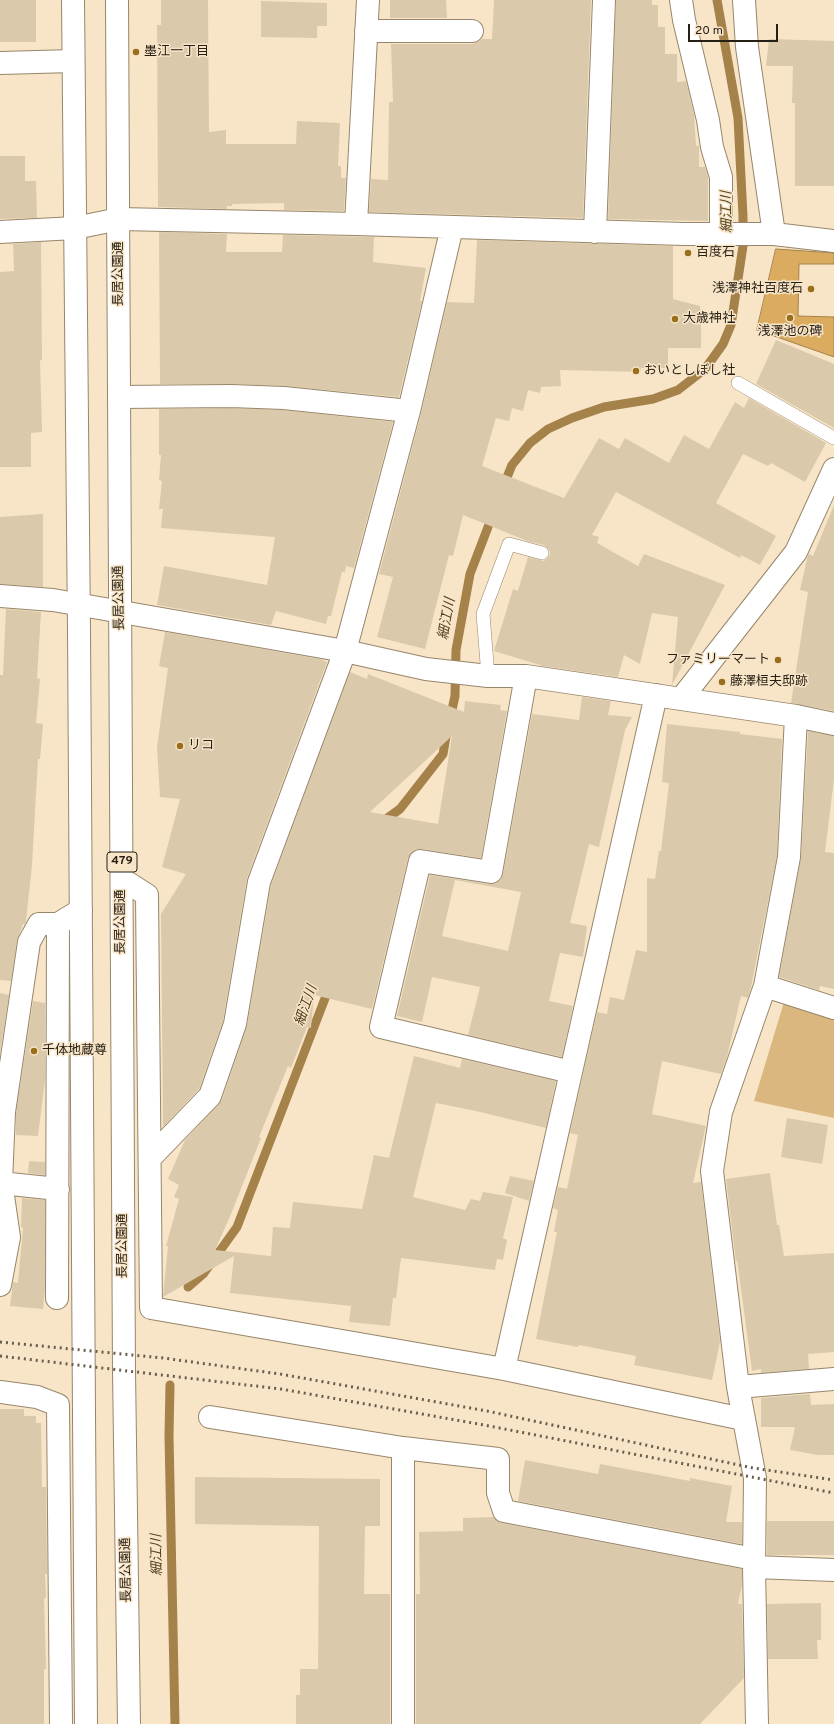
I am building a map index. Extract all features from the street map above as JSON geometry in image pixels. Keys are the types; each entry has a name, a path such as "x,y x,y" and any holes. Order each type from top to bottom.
{"main road":[{"path":"72,0 79,605 86,1724"},
{"name":"長居公園通","path":"117,0 124,1371 129,1724"},
{"path":"356,224 368,0"},
{"path":"595,232 604,0"},
{"path":"681,0 686,28 708,120 712,147 721,176 724,234"},
{"path":"744,0 747,48 774,234"},
{"path":"366,31 472,31"},
{"path":"0,63 73,61"},
{"path":"0,232 75,228 119,219 356,224 595,232 774,234 834,241"},
{"path":"151,1157 210,1096 235,1024 259,882 345,651 409,411 452,227"},
{"path":"119,397 231,396 284,398 409,411"},
{"path":"681,699 796,552 834,469"},
{"path":"0,596 53,600 345,651 426,669 488,676 526,676 796,716 834,724"},
{"path":"526,676 491,872 420,860 382,1027 571,1072"},
{"path":"504,1369 656,695"},
{"path":"757,1724 754,1563 756,1478 742,1419 712,1171 721,1112 765,986 789,857 796,716"},
{"path":"122,879 147,895 151,1157 151,1308 504,1369 742,1419"},
{"path":"0,1285 9,1237 0,1183 4,1112 29,942 39,924 58,924 81,910"},
{"path":"57,1298 58,924"},
{"path":"765,986 834,1008"},
{"path":"0,1183 58,1189"},
{"path":"738,1388 834,1379"},
{"path":"0,1392 37,1396 58,1405 61,1724"},
{"path":"210,1417 403,1448 498,1459 498,1493 504,1511 754,1563 834,1570"},
{"path":"403,1448 403,1724"}],"lane":[{"path":"738,383 834,438"},
{"path":"488,676 483,614 509,544 542,552"}],"shaded area":[{"path":"776,249 834,253 834,264 799,264 798,316 834,317 834,357 757,330"},
{"path":"784,1002 834,1016 834,1118 754,1101"}],"building":[{"path":"0,0 36,0 36,42 0,42"},
{"path":"161,0 208,0 209,132 226,130 226,144 296,144 297,121 340,123 338,166 341,166 341,178 346,178 344,211 284,210 284,203 232,204 232,206 227,206 227,209 158,207 157,25 161,25"},
{"path":"390,0 446,0 447,18 390,18"},
{"path":"494,0 591,0 583,218 369,212 371,179 388,180 389,102 393,102 391,44 472,44 482,39 492,39"},
{"path":"616,0 652,0 652,5 658,5 658,27 665,27 665,54 677,54 677,82 686,81 694,115 696,146 699,146 699,167 705,167 708,177 708,221 608,219"},
{"path":"261,1 327,3 327,26 317,26 317,38 261,37"},
{"path":"769,39 834,41 834,186 795,186 795,103 792,103 793,66 766,66"},
{"path":"0,156 25,156 25,181 36,181 37,218 0,219"},
{"path":"159,232 227,234 226,252 282,252 283,235 374,237 373,262 426,268 420,301 422,301 399,397 285,386 160,384"},
{"path":"477,240 673,246 673,299 700,306 701,317 701,348 668,348 668,368 641,368 641,372 560,370 561,386 541,387 540,393 528,390 523,411 512,408 509,421 496,418 482,466 564,498 599,438 619,449 625,438 669,463 684,435 709,449 735,402 744,408 749,398 826,443 805,482 771,463 768,466 743,454 716,503 776,536 760,565 741,555 740,558 616,492 592,535 599,537 597,543 638,566 644,554 725,585 672,685 678,617 652,613 640,664 624,655 618,677 543,666 494,651 513,589 518,591 528,557 544,561 550,555 550,551 544,545 530,542 463,515 453,556 449,555 425,649 377,637 393,577 379,574 421,414 447,302 474,303"},
{"path":"41,242 42,360 40,360 42,432 31,433 31,467 0,467 0,272 14,271 13,244"},
{"path":"776,340 834,364 834,428 756,384"},
{"path":"231,408 283,410 393,422 354,568 346,566 345,572 342,572 331,616 328,616 326,624 276,611 271,625 157,605 164,566 267,585 275,537 161,528 163,509 159,509 162,481 159,480 161,455 159,455 159,409"},
{"path":"834,505 834,711 791,703 808,592 800,590 808,555 813,556"},
{"path":"43,514 43,587 0,584 0,517"},
{"path":"6,609 41,612 37,678 40,679 36,723 43,724 40,759 38,759 32,865 26,921 25,924 23,924 17,940 11,981 0,980 0,675 3,675"},
{"path":"165,632 320,659 327,662 247,878 223,1021 199,1089 163,1127 161,914 186,874 162,867 180,799 160,797 157,747 168,668 159,666"},
{"path":"350,672 367,679 368,674 464,712 465,701 501,705 500,710 507,711 481,858 422,849 416,849 411,852 408,858 372,1009 314,995 311,1028 307,1027 291,1068 288,1066 259,1137 261,1138 231,1214 215,1250 271,1256 273,1227 290,1228 293,1202 362,1209 374,1155 389,1158 414,1056 460,1068 462,1059 556,1081 546,1128 436,1103 413,1197 465,1210 471,1199 480,1201 483,1192 513,1197 503,1238 507,1240 503,1260 497,1259 495,1270 401,1258 396,1298 393,1298 390,1326 349,1322 351,1306 230,1293 234,1256 163,1297 168,1246 166,1246 179,1199 174,1197 179,1185 168,1179 185,1140 222,1100 247,1026 271,885","holes":["452,736 438,824 370,812"]},
{"path":"582,697 611,701 608,715 632,717 625,730 599,847 589,844 570,923 587,926 583,957 560,953 549,1001 573,1006 562,1057 468,1035 480,987 432,977 422,1022 397,1016 430,875 489,884 495,884 500,880 503,874 532,714 579,720","holes":["455,880 521,892 508,951 442,936"]},
{"path":"667,724 740,732 740,734 782,739 777,856 748,998 741,996 727,1057 721,1074 662,1061 652,1114 706,1126 693,1183 701,1182 720,1342 712,1380 634,1365 636,1356 579,1345 578,1347 536,1339 557,1232 554,1232 558,1210 553,1208 558,1187 567,1189 578,1135 570,1133 597,1012 607,1014 610,997 624,1000 636,950 647,952 647,878 655,879 659,851 661,851 669,783 662,782"},
{"path":"808,731 834,736 834,779 825,852 834,853 834,989 820,986 819,990 779,977 801,858"},
{"path":"0,993 9,995 0,1053"},
{"path":"33,1001 45,1003 45,1080 38,1136 16,1135 16,1113"},
{"path":"787,1118 828,1125 822,1164 781,1157"},
{"path":"29,1161 45,1162 45,1175 28,1173"},
{"path":"770,1173 777,1225 779,1225 784,1256 834,1253 834,1352 808,1354 809,1369 761,1373 761,1369 752,1371 737,1259 736,1263 726,1179"},
{"path":"510,1176 534,1181 529,1201 505,1193"},
{"path":"22,1198 45,1200 45,1288 43,1309 10,1306 13,1282 18,1283 23,1228 21,1227"},
{"path":"810,1394 811,1405 834,1404 834,1455 818,1455 790,1450 795,1427 761,1427 761,1398"},
{"path":"0,1409 24,1409 24,1416 36,1416 36,1423 41,1423 42,1487 46,1487 47,1574 45,1574 46,1598 44,1598 46,1669 44,1669 44,1724 0,1724"},
{"path":"525,1460 598,1474 600,1464 690,1481 690,1478 732,1486 726,1522 742,1522 742,1544 518,1501"},
{"path":"195,1477 380,1479 380,1526 365,1526 364,1594 390,1594 390,1724 296,1724 296,1695 300,1695 300,1669 318,1669 319,1526 195,1524"},
{"path":"494,1517 502,1523 742,1569 742,1585 738,1604 742,1604 744,1678 700,1724 416,1724 416,1594 420,1594 419,1532 463,1531 463,1518"},
{"path":"767,1521 834,1521 834,1555 767,1555"},
{"path":"821,1603 821,1640 817,1640 818,1659 768,1659 767,1604"}],"waterway":[{"name":"細江川","path":"503,487 512,465 530,443 548,429 572,418 604,407 653,399 678,390 705,369 723,344 731,325 743,246 743,216 738,118 717,0"},
{"name":"細江川","path":"450,719 455,696 456,650 470,574 493,514"},
{"name":"細江川","path":"382,822 400,809 443,754 447,731"},
{"name":"細江川","path":"188,1287 204,1273 237,1227 329,988"},
{"name":"細江川","path":"170,1385 169,1436 175,1724"}],"railway":[{"path":"0,1342 163,1358 280,1374 487,1411 753,1468 834,1480"},
{"path":"0,1356 281,1389 484,1425 834,1493"}],"place":[{"name":"墨江一丁目","path":"136,52"},
{"name":"百度石","path":"688,253"},
{"name":"浅澤神社百度石","path":"811,289"},
{"name":"浅澤池の碑","path":"790,318"},
{"name":"大歳神社","path":"675,319"},
{"name":"おいとしぼし社","path":"636,371"},
{"name":"ファミリーマート","path":"778,660"},
{"name":"藤澤桓夫邸跡","path":"722,682"},
{"name":"リコ","path":"180,746"},
{"name":"千体地蔵尊","path":"34,1051"}]}
